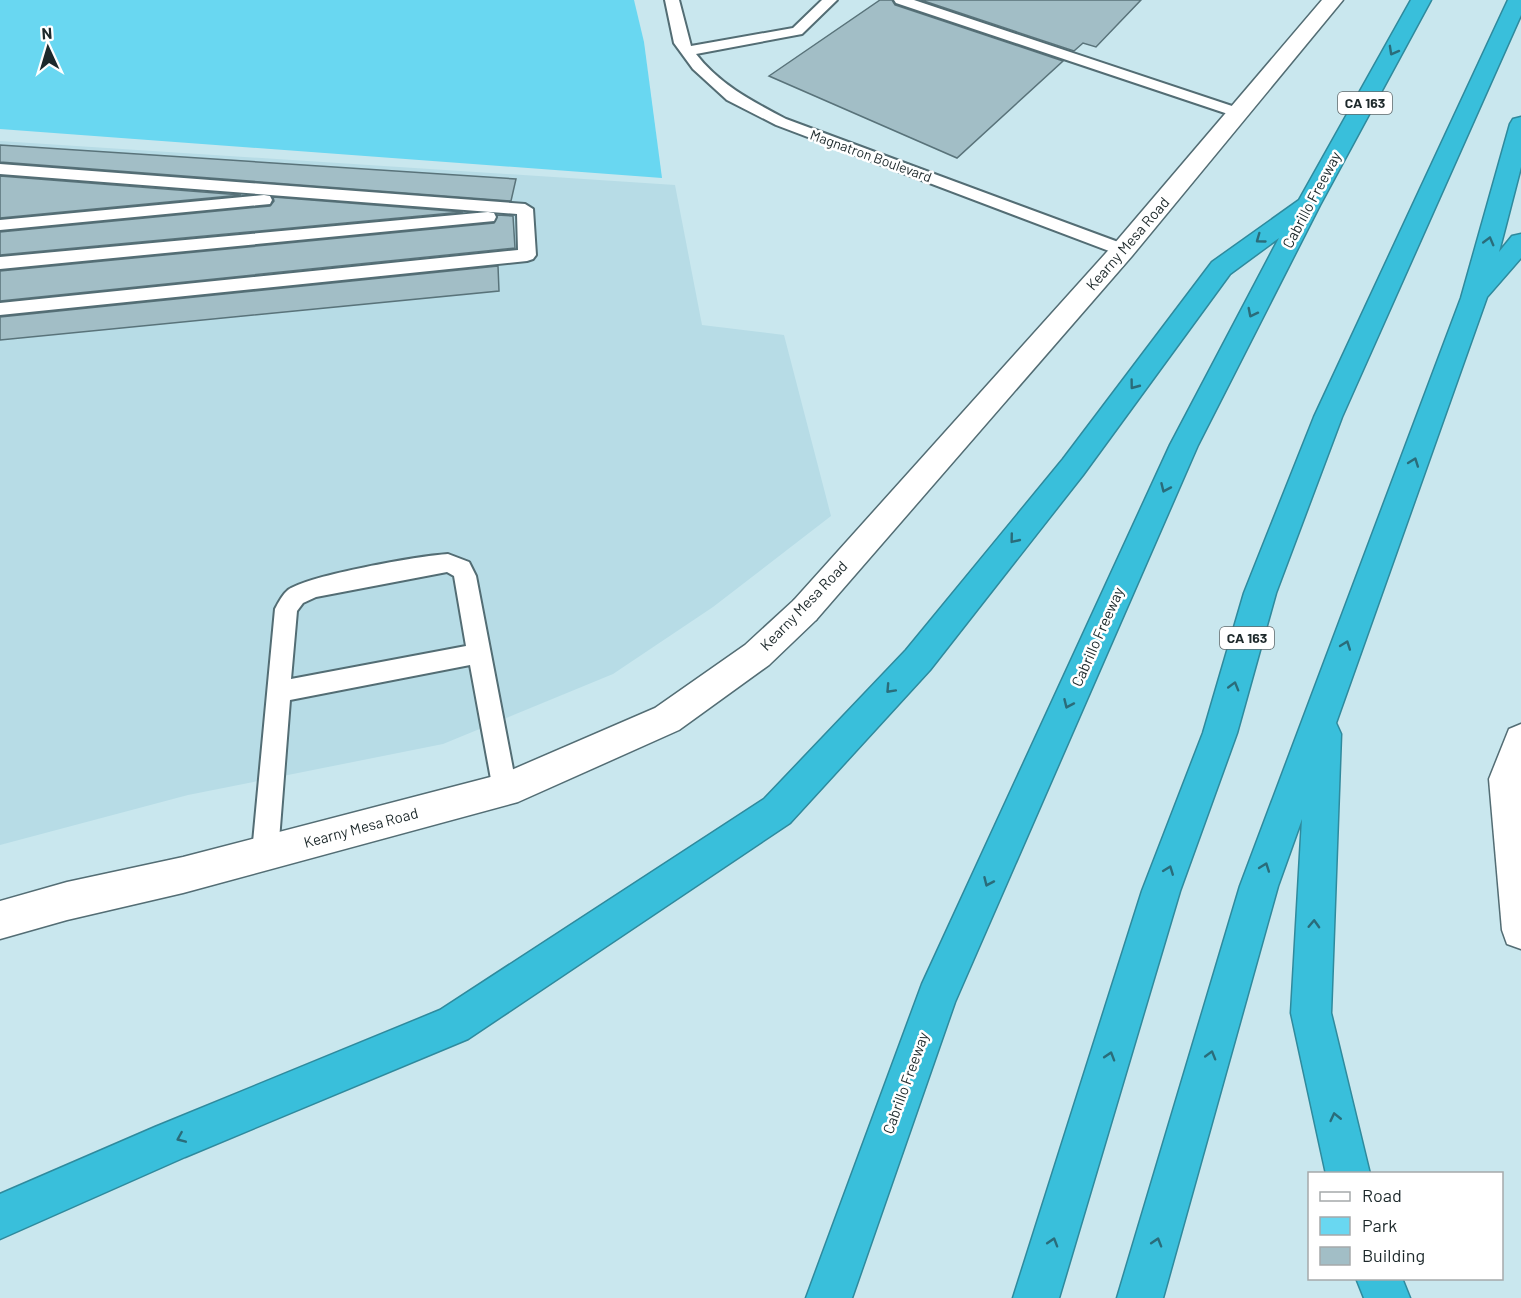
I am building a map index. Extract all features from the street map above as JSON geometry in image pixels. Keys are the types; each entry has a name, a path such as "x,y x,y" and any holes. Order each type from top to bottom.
{"highway":[{"name":"Cabrillo Freeway","path":"829,1298 936,998 1184,445 1308,205 1421,0"},
{"name":"CA 163","path":"1036,1298 1161,891 1220,733 1260,593 1328,417 1518,0"},
{"path":"1140,1298 1259,886 1474,298 1521,124"},
{"path":"0,1217 171,1142 454,1025 777,811 918,660 1073,467 1221,268 1308,205"},
{"path":"1474,298 1521,242"},
{"path":"1326,700 1311,1013 1348,1172"},
{"path":"1380,1280 1387,1298"}],"street":[{"name":"Kearny Mesa Road","path":"0,920 505,790 667,720 757,655 805,610 1123,250 1333,0"},
{"path":"1521,740 1507,779 1521,930"}],"lane":[{"name":"Magnatron Boulevard","path":"672,0 681,43 698,66 732,97 781,122 1123,250"},
{"path":"687,51 797,31 830,0"},
{"path":"911,1 1239,113"},
{"path":"0,169 525,208 527,255 0,309"},
{"path":"0,225 329,194"},
{"path":"0,263 526,213"},
{"path":"265,853 286,609 295,597 312,589 434,564 448,563 461,568 465,576 477,654 489,697 505,790"},
{"path":"279,692 477,654"}],"shaded area":[{"path":"0,141 675,185 702,325 784,335 831,516 713,607 613,674 443,744 188,795 0,845"}],"green space":[{"path":"0,0 634,0 644,42 662,178 0,129"}],"building":[{"path":"880,0 892,0 895,5 1063,61 957,158 769,76"},
{"path":"921,0 1141,0 1096,47 1083,43 1074,51"},
{"path":"0,145 516,179 511,201 0,162"},
{"path":"0,176 241,195 0,218"},
{"path":"273,197 463,212 0,255 0,232 270,206 274,201"},
{"path":"497,215 513,216 515,248 0,301 0,271 494,223"},
{"path":"498,266 499,291 0,340 0,317"}]}
